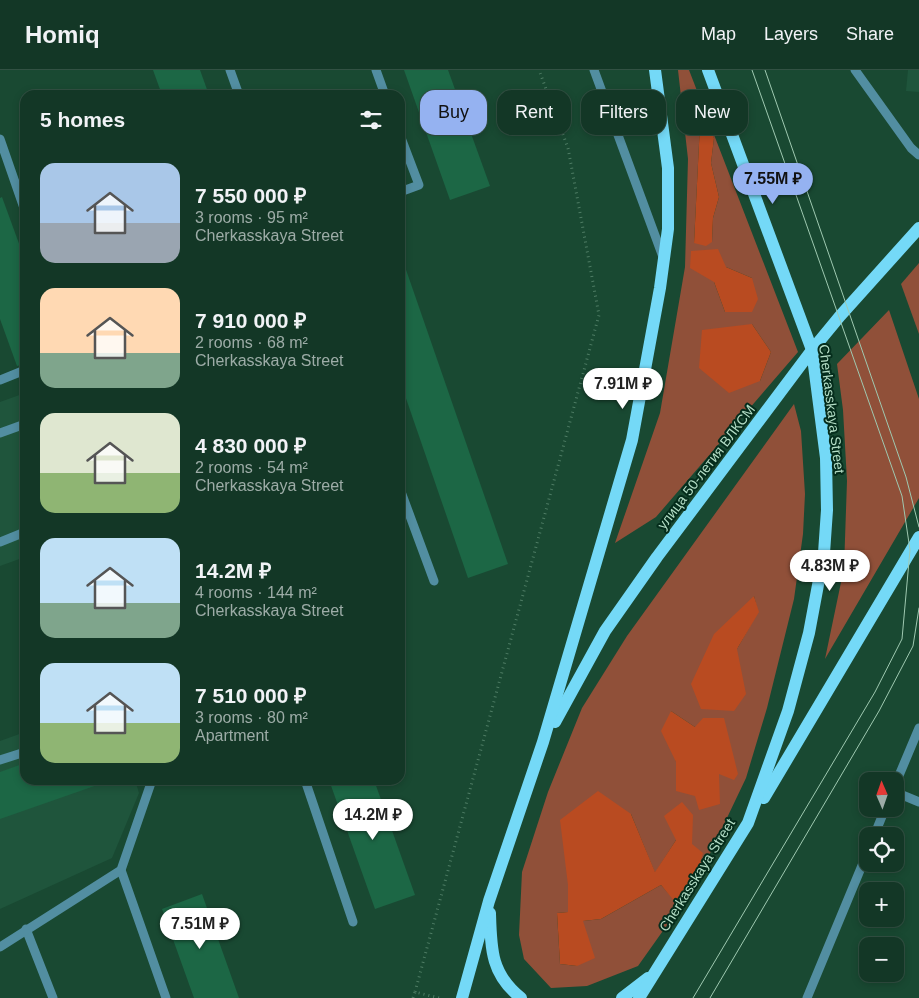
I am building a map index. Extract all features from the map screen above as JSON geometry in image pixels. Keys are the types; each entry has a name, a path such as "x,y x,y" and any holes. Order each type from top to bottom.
{"main road":[{"path":"462,998 489,901 543,742 632,440 668,228 668,168 655,70"},
{"name":"Cherkasskaya Street","path":"639,998 748,823 788,711 809,633 824,553 827,510 826,458 812,350 708,70"},
{"name":"улица 50-летия ВЛКСМ","path":"543,742 605,631 663,549 812,350 919,228"},
{"path":"748,823 919,537"},
{"path":"489,901 490,938 494,963 506,986 521,998"},
{"path":"622,998 652,975"}],"street":[{"path":"230,70 237,90"},
{"path":"376,70 383,90"},
{"path":"594,70 664,260"},
{"path":"855,70 911,148 919,155"},
{"path":"0,139 20,197"},
{"path":"405,148 419,185 405,190"},
{"path":"0,380 20,372"},
{"path":"0,433 20,426"},
{"path":"405,503 434,581"},
{"path":"0,542 20,534"},
{"path":"900,772 919,728"},
{"path":"0,760 20,754"},
{"path":"150,785 122,870 166,998"},
{"path":"306,785 353,922"},
{"path":"904,796 919,802"},
{"path":"0,947 122,870"},
{"path":"807,998 859,872"},
{"path":"26,929 53,998"}],"path":[{"path":"413,998 599,315 568,148 539,70"},
{"path":"415,992 439,998"}],"shaded area":[{"path":"678,70 689,70 697,90 680,90"},
{"path":"908,70 919,70 919,92 906,91"},
{"path":"685,135 699,135 694,243 712,242 713,218 719,197 711,163 714,138 712,135 714,135 798,352 656,517 615,543 660,413 685,267 688,159","holes":["726,267 752,278 725,312 714,282","752,324 771,352 760,381"]},
{"path":"699,135 712,135 714,138 711,163 719,197 713,218 712,242 706,246 694,243"},
{"path":"718,249 726,267 752,278 758,299 752,312 725,312 714,282 690,268 691,251"},
{"path":"919,263 919,334 901,284"},
{"path":"889,310 919,399 919,498 825,659 844,568 847,481 843,410 837,364"},
{"path":"752,324 771,352 760,381 729,393 699,368 702,330"},
{"path":"20,395 20,559 0,566 0,402"},
{"path":"794,404 801,431 805,494 803,534 794,599 767,708 746,778 694,887 638,966 587,986 551,988 524,959 519,935 522,872 548,792 582,708 627,636","holes":["754,596 758,612 737,649","671,711 695,727 676,791 676,762","631,814 655,873 676,840 676,902 661,885 601,919 583,921 577,966 560,964 557,913 568,912 568,885"]},
{"path":"754,596 759,612 737,649 746,694 734,711 701,709 691,684 714,634"},
{"path":"671,711 695,727 703,718 724,718 738,774 734,780 719,774 720,804 699,810 695,796 676,791 676,762 661,731"},
{"path":"20,734 20,785 137,785 139,793 112,858 0,909 0,741"},
{"path":"598,791 631,814 655,872 676,840 664,816 682,802 693,815 692,844 703,853 695,880 675,902 661,885 601,919 583,921 595,958 577,966 560,964 557,913 568,912 568,885 560,820"}],"building":[{"path":"153,70 200,70 207,90 160,90"},
{"path":"404,70 448,70 455,90 420,90 420,115"},
{"path":"427,135 472,135 490,186 450,200"},
{"path":"2,197 20,246 20,365 17,366 0,319 0,198"},
{"path":"405,267 508,564 468,578 405,395"},
{"path":"20,765 20,785 97,785 0,819 0,772"},
{"path":"331,785 376,785 415,895 375,909"},
{"path":"202,894 239,998 194,998 162,909"}],"tram line":[{"path":"693,998 875,692 902,639 910,550 902,496 752,70"},
{"path":"765,70 906,477 919,527"},
{"path":"710,998 879,711 913,646 919,608"}]}
